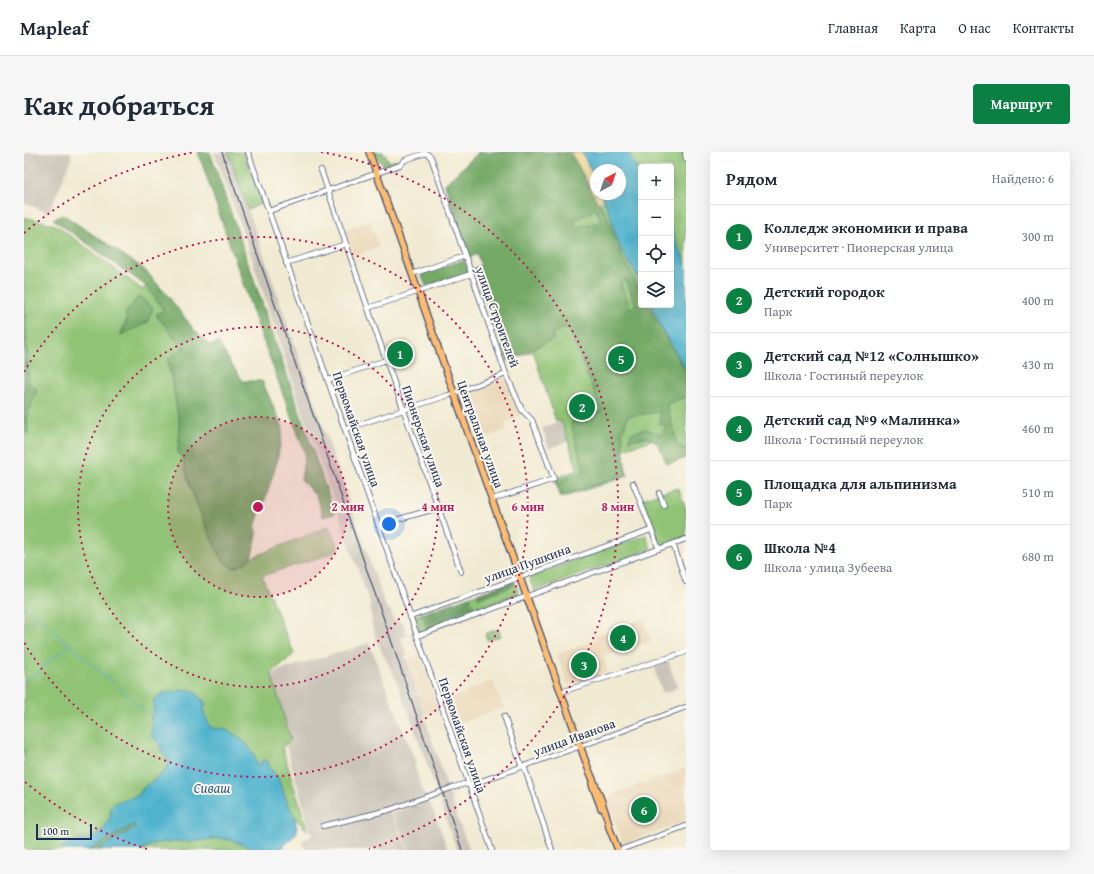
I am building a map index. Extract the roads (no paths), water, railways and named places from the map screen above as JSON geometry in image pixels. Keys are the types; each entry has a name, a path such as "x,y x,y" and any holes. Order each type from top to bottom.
{"main road":[{"name":"Центральная улица","path":"369,152 588,768 590,780 619,850"}],"street":[{"name":"Первомайская улица","path":"248,152 492,850"},
{"path":"685,152 686,159"},
{"name":"улица Строителей","path":"376,173 400,165 405,160 426,153 431,157 506,374 522,410 532,420 554,479 493,499"},
{"name":"Пионерская улица","path":"321,170 461,572"},
{"path":"269,211 376,173"},
{"path":"286,263 346,244"},
{"path":"412,274 465,256"},
{"path":"368,308 471,274"},
{"path":"328,380 386,360"},
{"path":"345,429 506,374"},
{"path":"633,483 651,530 656,550"},
{"path":"659,493 664,506"},
{"path":"378,525 438,508"},
{"name":"улица Пушкина","path":"410,617 651,530"},
{"path":"417,636 686,539"},
{"path":"673,544 686,582"},
{"path":"561,692 686,652"},
{"name":"улица Иванова","path":"323,826 389,810 451,788 464,784 469,785 686,707"},
{"path":"504,716 552,850"},
{"path":"619,850 686,826"}],"water":[{"path":"582,152 628,152 638,170 638,277 624,255 604,200 626,200 626,164 590,164 590,169"},
{"path":"674,237 684,259 683,261 686,264 686,369 665,334 652,308 674,308 674,288 676,278"},
{"name":"Сиваш","path":"191,690 196,692 200,699 206,703 203,710 212,729 226,730 241,740 250,748 255,757 257,766 260,766 260,762 264,760 268,762 270,768 278,778 295,818 297,830 295,835 280,850 255,850 232,840 218,838 190,842 180,841 156,843 140,850 98,850 136,827 134,824 90,850 60,850 68,844 79,840 86,841 94,837 105,828 111,815 111,808 115,803 139,795 143,788 164,772 169,763 157,740 151,736 151,716 154,712 154,699 163,693 166,694 171,691 176,692"}],"waterway":[{"path":"24,605 151,716"},
{"path":"24,627 37,616"},
{"path":"24,682 70,645"}],"railway":[{"path":"222,152 389,634 462,850"}],"place":[{"name":"Колледж экономики и права","path":"400,354"},
{"name":"Площадка для альпинизма","path":"621,359"},
{"name":"Детский городок","path":"582,407"},
{"name":"Детский сад №9 «Малинка»","path":"623,638"},
{"name":"Детский сад №12 «Солнышко»","path":"584,665"},
{"name":"Школа №4","path":"644,810"}]}
